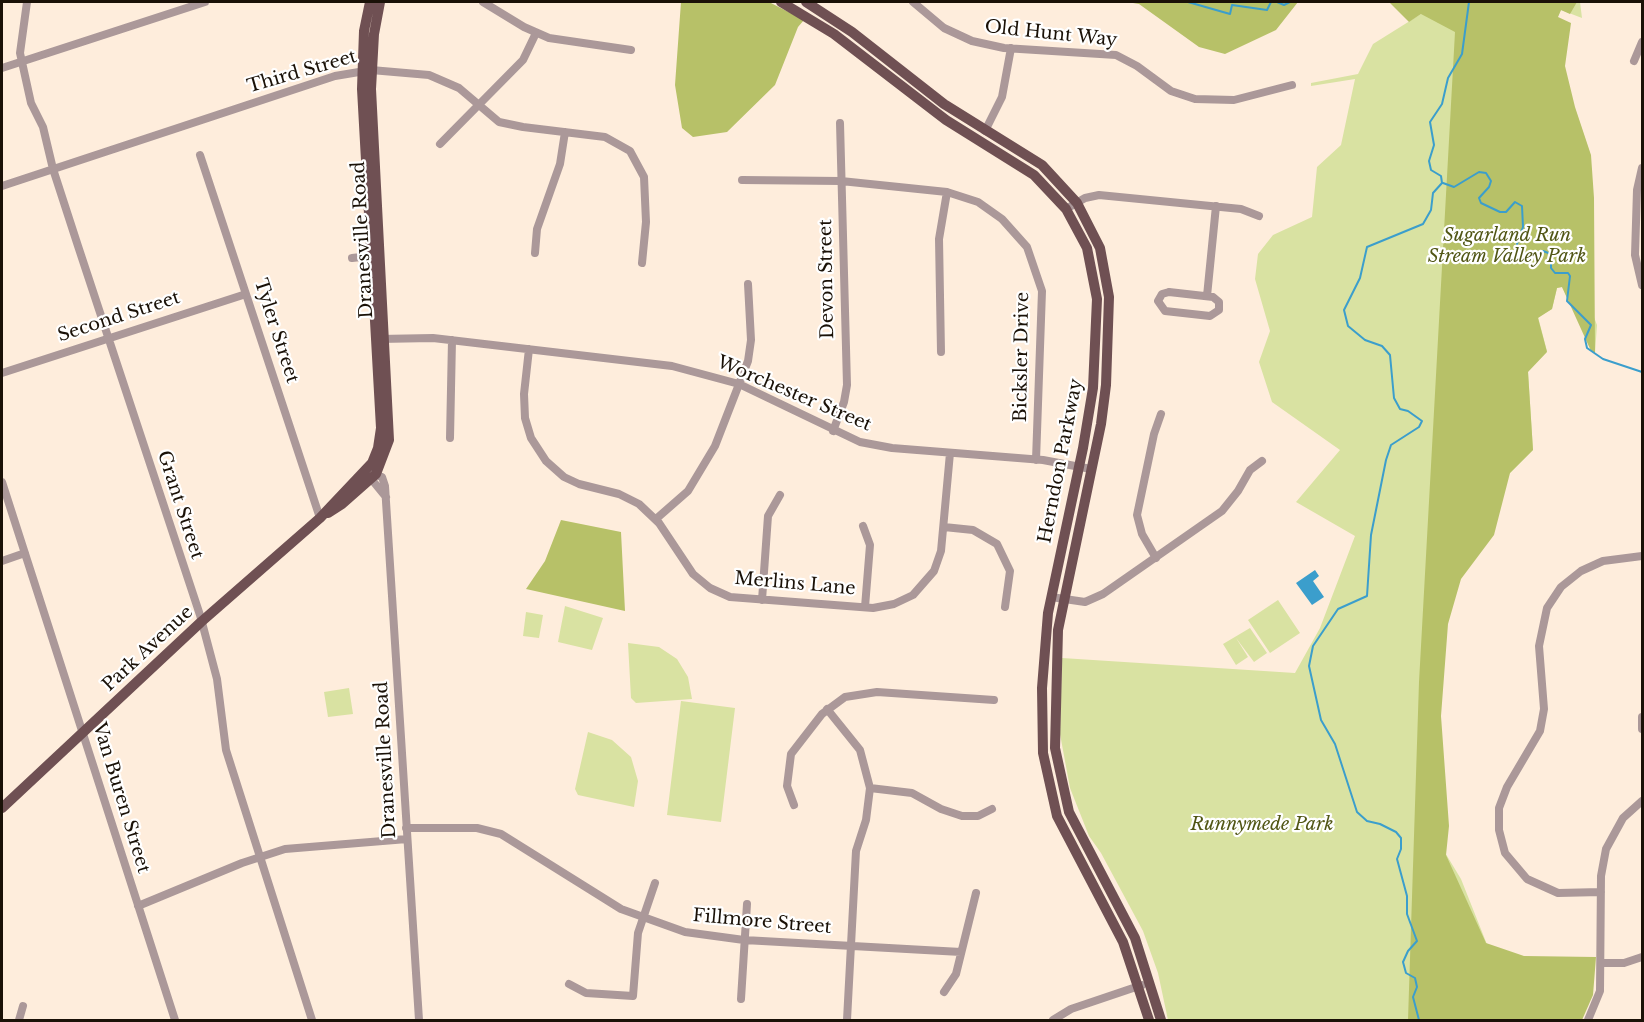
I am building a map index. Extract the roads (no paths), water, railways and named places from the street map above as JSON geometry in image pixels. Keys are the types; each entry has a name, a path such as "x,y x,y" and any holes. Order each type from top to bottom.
{"main road":[{"name":"Dranesville Road","path":"370,2 366,71 370,256 381,339"},
{"name":"Dranesville Road","path":"371,476 380,439 381,339 366,71 380,2"},
{"name":"Herndon Parkway","path":"781,2 834,34 957,128 1024,167 1044,183 1066,209 1086,248 1097,299 1093,388 1079,467 1051,597 1045,638 1042,700 1043,753 1057,816 1115,926 1139,986 1149,1020"},
{"name":"Herndon Parkway","path":"806,2 852,32 944,104 1042,165 1077,203 1100,248 1109,297 1105,392 1064,600 1057,648 1055,748 1061,786 1079,835 1119,904 1151,982 1161,1020"},
{"name":"Park Avenue","path":"2,808 201,622 320,518 336,499 371,476"}],"street":[{"name":"Grant Street","path":"27,2 21,39 21,62 31,103 43,127 53,169 201,622 217,679 226,750 312,1020"},
{"path":"2,68 205,2"},
{"path":"483,2 536,33 563,42 631,50"},
{"name":"Old Hunt Way","path":"913,2 932,20 957,35 987,45 1094,51 1116,55 1137,66 1171,91 1208,101 1234,100 1292,85"},
{"path":"440,144 523,60 536,33"},
{"path":"1634,61 1642,42"},
{"path":"985,130 1002,96 1011,48"},
{"name":"Third Street","path":"2,186 335,76 366,71 440,78 459,88 499,122 614,140 636,158 645,187 646,222 642,263"},
{"name":"Devon Street","path":"833,431 844,402 847,385 840,123"},
{"path":"535,253 537,229 560,164 565,132"},
{"name":"Tyler Street","path":"200,155 320,518"},
{"path":"1642,168 1637,190 1635,255 1642,285"},
{"name":"Bicksler Drive","path":"742,180 841,181 947,192 978,202 1002,219 1027,247 1039,275 1043,306 1036,460"},
{"path":"941,352 939,239 947,192"},
{"path":"1066,209 1099,195 1241,209 1259,216"},
{"path":"1207,296 1216,207"},
{"path":"352,258 370,256"},
{"path":"656,519 688,491 710,457 739,384 750,349 748,284"},
{"path":"1166,292 1207,296 1219,302 1219,310 1214,315 1165,311 1159,305 1160,297 1166,292"},
{"name":"Second Street","path":"2,373 246,294"},
{"name":"Worchester Street","path":"381,339 452,340 663,364 739,384 833,431 876,446 1036,460 1091,470"},
{"path":"450,438 452,340"},
{"name":"Merlins Lane","path":"529,349 524,394 525,418 531,438 546,461 564,477 579,484 629,499 656,519 687,567 701,582 730,597 865,607 894,604 921,588 939,561 950,453"},
{"path":"1156,558 1142,534 1137,515 1154,434 1161,414"},
{"path":"1051,597 1085,602 1103,594 1222,511 1238,491 1250,470 1262,461"},
{"name":"Dranesville Road","path":"371,476 382,477 386,498 418,1020"},
{"name":"Van Buren Street","path":"2,482 175,1020"},
{"path":"762,600 768,516 780,495"},
{"path":"863,526 870,544 865,607"},
{"path":"944,527 982,534 1003,552 1010,580 1005,608"},
{"path":"2,561 25,553"},
{"path":"1601,892 1558,893 1527,879 1505,853 1499,830 1499,808 1507,787 1540,732 1544,709 1539,646 1547,608 1561,587 1581,571 1603,561 1642,556"},
{"path":"794,805 787,786 791,754 827,709 845,697 866,692 994,700"},
{"path":"827,709 860,750 870,788 866,820 856,851 846,1020"},
{"path":"1642,717 1642,729"},
{"path":"870,788 912,793 941,809 962,816 978,816 992,809"},
{"path":"1588,1020 1600,992 1603,862 1611,836 1623,819 1642,801"},
{"name":"Fillmore Street","path":"406,828 477,828 501,834 524,845 608,902 641,918 685,932 744,940 961,952"},
{"path":"138,906 259,856 306,846 407,839"},
{"path":"569,984 586,993 633,996 641,918 655,883"},
{"path":"944,992 956,974 976,893"},
{"path":"741,999 746,955 744,940 747,904"},
{"path":"1601,963 1624,963 1642,957"},
{"path":"1053,1020 1071,1009 1151,982"},
{"path":"19,1020 23,1006"}],"water":[{"path":"1315,570 1319,576 1313,581 1324,597 1312,605 1296,583"}],"waterway":[{"path":"1188,2 1230,14 1232,5 1267,10 1271,2"},
{"path":"1277,2 1284,5 1290,2"},
{"path":"1419,1020 1413,997 1417,987 1415,978 1406,973 1403,962 1408,951 1417,941 1407,914 1407,896 1397,859 1401,849 1401,838 1396,832 1380,824 1367,821 1357,812 1335,744 1321,720 1309,666 1313,646 1338,609 1367,596 1371,535 1386,460 1391,445 1419,427 1422,421 1408,411 1400,409 1394,398 1390,355 1382,346 1365,340 1348,326 1344,310 1360,278 1367,247 1423,224 1431,210 1433,193 1442,183 1441,176 1431,170 1429,161 1434,145 1430,122 1442,104 1448,78 1462,54 1469,2"},
{"path":"1443,183 1454,187 1479,172 1486,173 1491,181 1489,187 1479,198 1481,203 1500,212 1506,212 1515,202 1522,206 1523,227 1517,244 1518,253 1522,258 1543,251 1551,254 1551,268 1555,273 1568,273 1570,276 1567,301 1591,325 1585,339 1587,348 1603,359 1642,372"}],"park label":[{"name":"Sugarland Run Stream Valley Park","path":"1507,246"},
{"name":"Runnymede Park","path":"1262,825"}]}
